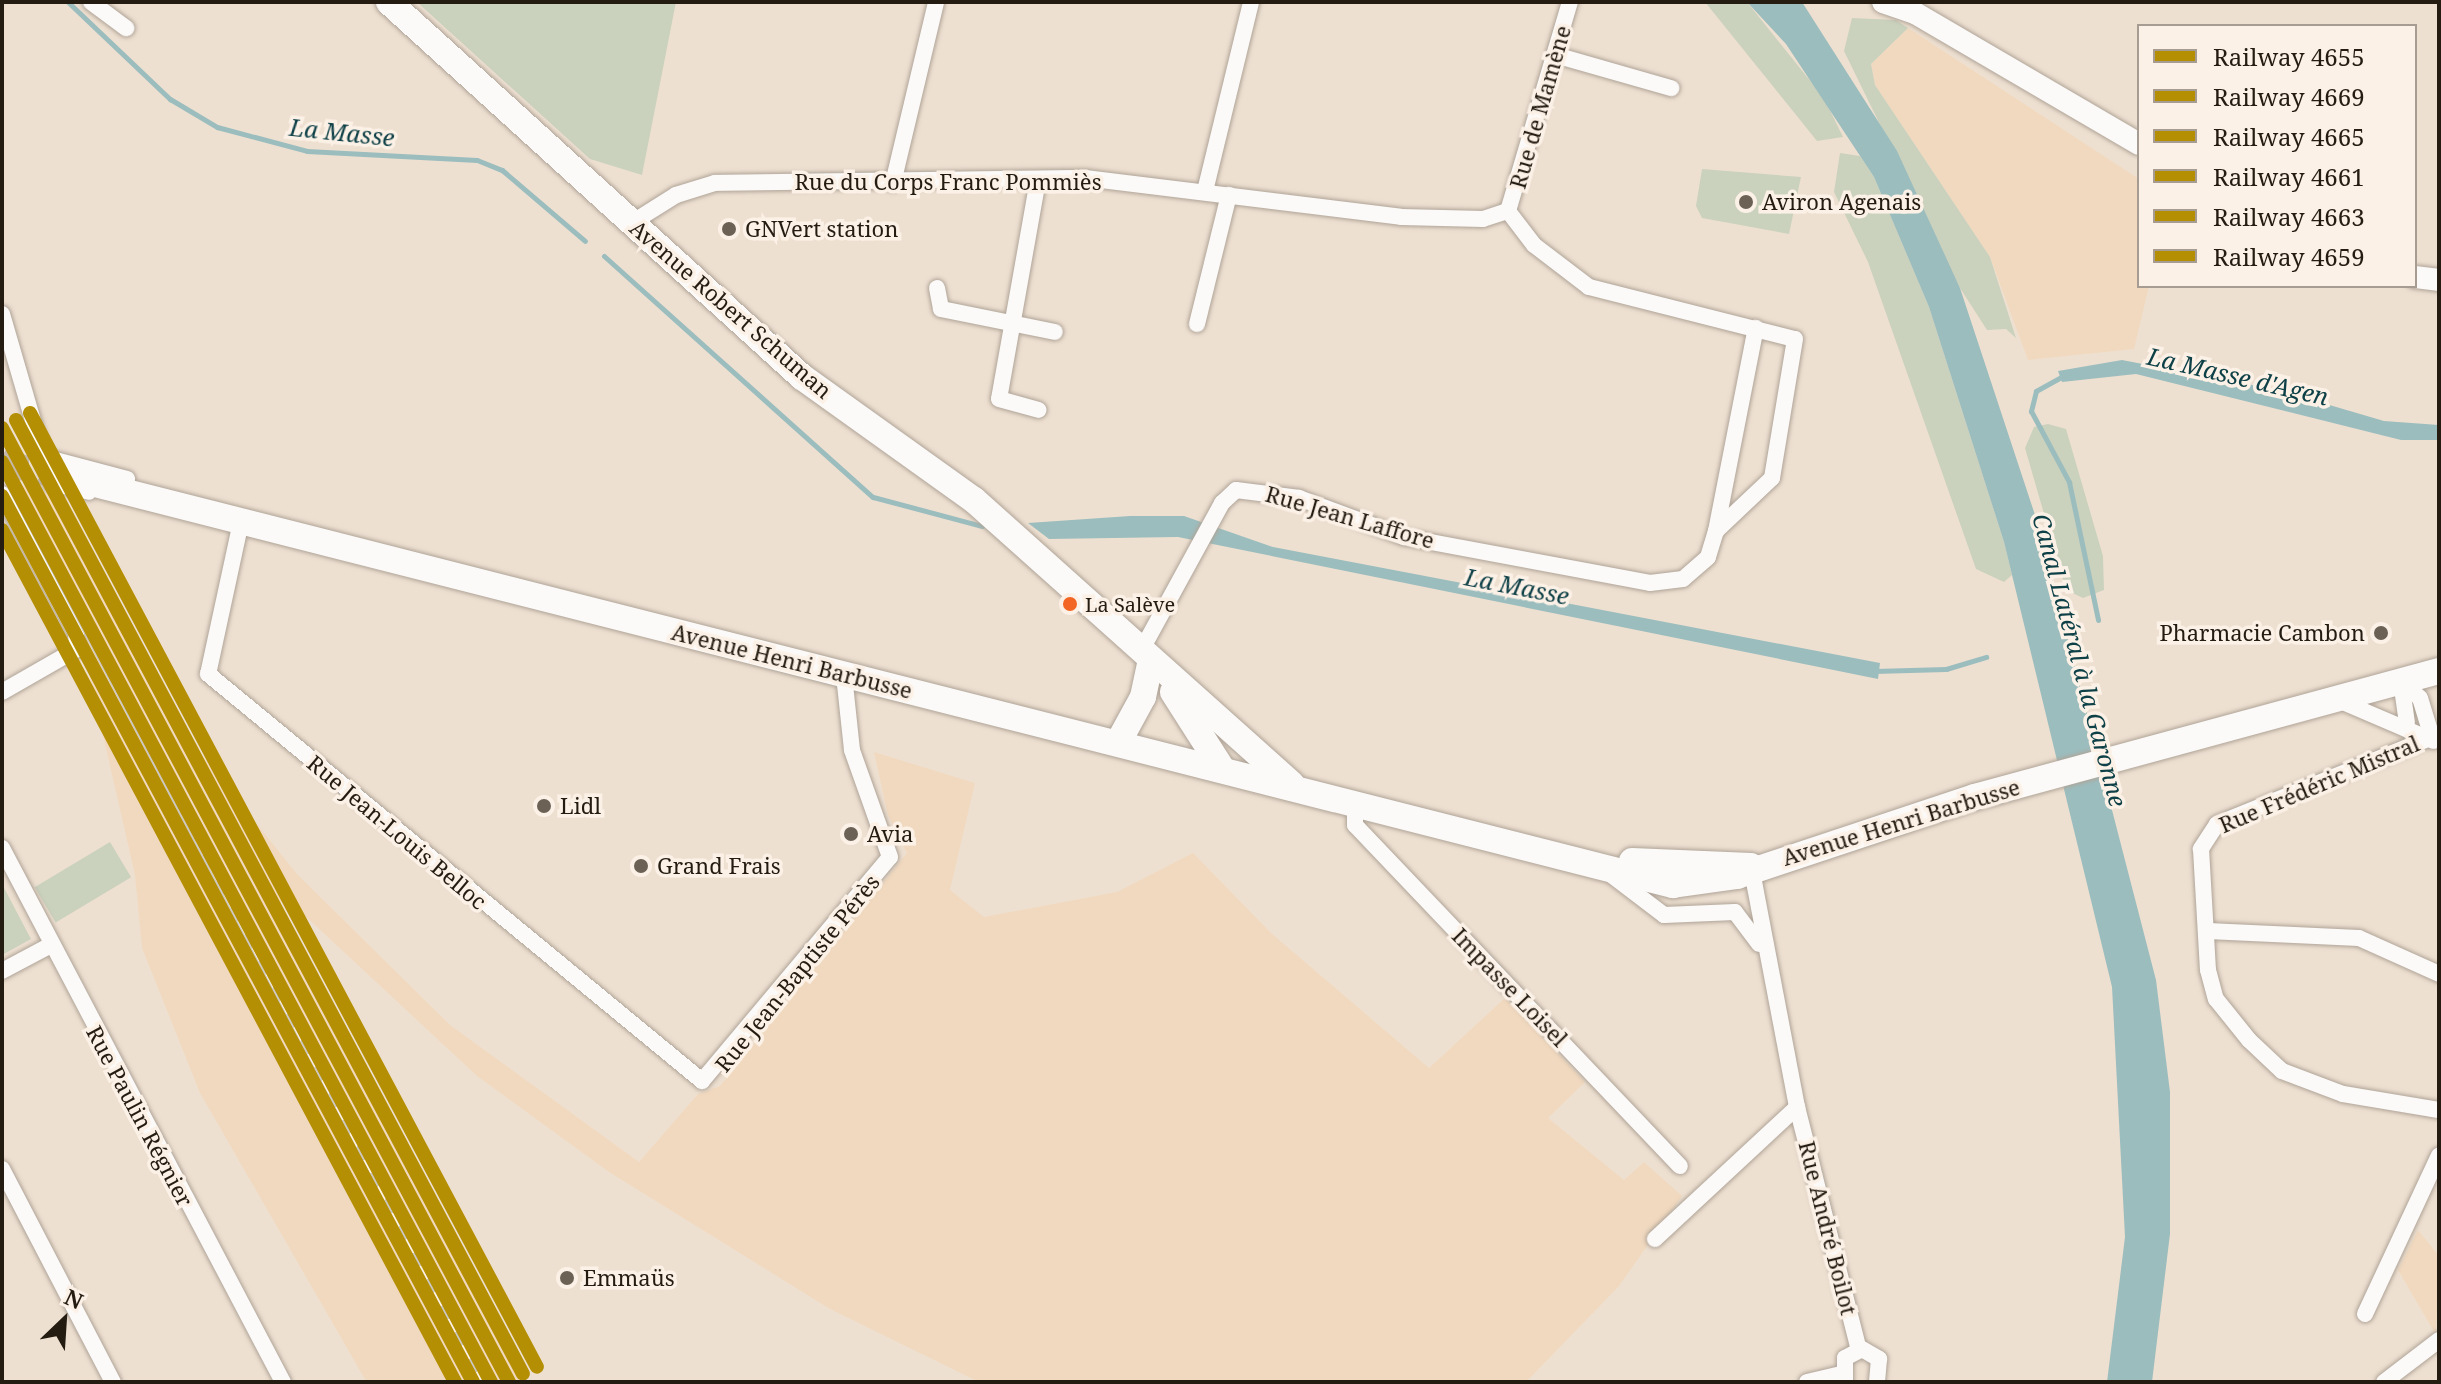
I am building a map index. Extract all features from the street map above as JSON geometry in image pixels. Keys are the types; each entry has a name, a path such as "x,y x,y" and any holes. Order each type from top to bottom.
{"main road":[{"name":"Avenue Robert Schuman","path":"389,2 802,377 974,500 1298,789"},
{"name":"Avenue Henri Barbusse","path":"79,480 844,675 1119,741 1594,868 1673,885 1718,881 1751,866 2052,777 2439,671"},
{"name":"Avenue Robert Schuman","path":"1149,659 1228,769"},
{"path":"1119,741 1143,697 1149,659"},
{"path":"1228,769 1231,730"},
{"name":"Avenue Henri Barbusse","path":"1505,842 1524,838 1651,865 1751,866"},
{"path":"1620,874 1651,865"}],"street":[{"path":"91,2 126,28"},
{"path":"893,183 936,2"},
{"path":"1205,191 1251,2"},
{"name":"Rue de Mamène","path":"1508,211 1570,2"},
{"path":"1883,2 1915,13 2137,143"},
{"path":"1555,55 1671,88"},
{"path":"1038,180 999,399 1039,410"},
{"name":"Rue du Corps Franc Pommiès","path":"633,222 676,195 715,183 1038,180 1205,191 1401,217 1483,219 1508,211"},
{"path":"1197,324 1229,195"},
{"name":"Rue Jean Laffore","path":"1508,211 1534,245 1589,287 1622,301 1788,333 1798,347 1772,478 1716,531"},
{"path":"2417,277 2439,280"},
{"path":"937,288 941,309 1055,332"},
{"path":"2,314 51,483 319,551 339,548"},
{"name":"Rue Jean Laffore","path":"1149,659 1191,561 1222,503 1236,490 1280,493 1404,537 1650,583 1697,570 1716,531 1756,328"},
{"path":"44,457 325,533 339,548"},
{"path":"1726,483 1749,500"},
{"path":"2,494 76,633 77,649 2,692"},
{"name":"Rue Jean-Louis Belloc","path":"239,531 208,674 702,1081"},
{"name":"Rue Jean-Baptiste Pérès","path":"702,1081 890,857 852,750 844,675"},
{"path":"2401,681 2407,723"},
{"path":"2401,681 2420,698 2433,739"},
{"path":"2334,699 2407,723 2433,739"},
{"path":"2433,739 2439,708"},
{"name":"Rue Frédéric Mistral","path":"2433,739 2204,835 2208,931 2216,999 2282,1071 2351,1096 2439,1110"},
{"name":"Impasse Loisel","path":"1355,804 1355,825 1680,1166"},
{"name":"Rue Paulin Régnier","path":"2,848 49,946 283,1382"},
{"name":"Rue André Boilot","path":"1751,866 1765,955 1797,1107 1859,1350"},
{"path":"1594,868 1664,915 1735,912 1765,955"},
{"path":"2208,931 2359,938 2439,974"},
{"path":"2,971 49,946"},
{"name":"Rue André Boilot","path":"1655,1239 1797,1107"},
{"path":"2365,1314 2439,1155"},
{"path":"2,1169 113,1382"},
{"path":"2384,1382 2439,1340"},
{"path":"1807,1382 1844,1378 1845,1358 1859,1350 1875,1354 1879,1378 1899,1382"}],"shaded area":[{"path":"1908,28 2137,178 2137,288 2149,288 2134,349 2028,360 1990,257 1875,85 1871,64"},
{"path":"2,480 52,493 174,721 297,874 450,1025 639,1162 698,1094 720,1086 907,853 888,815 874,752 975,783 950,890 984,917 1117,892 1193,853 1271,933 1429,1068 1505,998 1585,1082 1548,1118 1624,1180 1644,1162 1682,1196 1619,1286 1526,1382 979,1382 830,1309 609,1172 477,1076 287,899 270,908 526,1382 366,1381 200,1093 142,948 135,875 84,652"},
{"path":"2418,1230 2439,1256 2436,1335 2398,1270"}],"green space":[{"path":"417,2 676,2 642,175 590,159"},
{"path":"1705,2 1747,2 1824,98 1843,137 1817,141"},
{"path":"1852,18 1896,20 1908,28 1871,64 1875,85 1990,257 2016,338 2006,329 1987,330 1960,288 1844,51"},
{"path":"1840,153 1860,156 1874,177 1929,307 2004,542 2012,575 2004,582 1976,569 1868,262 1834,192"},
{"name":"Aviron Agenais","path":"1702,169 1801,177 1789,234 1702,218 1696,206"},
{"path":"2048,424 2066,429 2103,556 2104,590 2083,598 2066,590 2025,448 2034,427"},
{"path":"110,842 131,877 56,922 35,887"},
{"path":"2,884 31,939 2,955"}],"water":[{"path":"1747,2 1802,2 1897,151 1960,288 2038,524 2156,980 2170,1092 2170,1234 2152,1382 2107,1382 2125,1237 2112,987 2004,542 1929,307 1874,177 1786,44"},
{"path":"2122,360 2278,390 2384,421 2439,425 2439,440 2401,440 2136,374 2062,382 2058,371"},
{"path":"1130,516 1184,516 1273,547 1880,663 1878,679 1178,537 1049,539 1028,523"}],"waterway":[{"name":"La Masse","path":"68,2 170,99 217,127 307,151 477,160 502,170 585,241"},
{"name":"La Masse","path":"604,256 873,497 982,526"},
{"name":"La Masse d'Agen","path":"2063,376 2036,391 2031,411 2069,482 2098,620"},
{"name":"La Masse","path":"1874,671 1946,669 1986,657"}],"tunnel":[{"path":"2,463 79,480"}],"railway":[{"path":"2,469 482,1382"}],"rail line":[{"name":"4663","path":"30,413 537,1367"},
{"name":"4665","path":"16,420 523,1374"},
{"name":"4655","path":"2,428 509,1382"},
{"name":"4669","path":"2,462 491,1382"},
{"name":"4661","path":"2,496 473,1382"},
{"name":"4659","path":"2,530 455,1382"}],"place":[{"name":"Aviron Agenais","path":"1746,202"},
{"name":"GNVert station","path":"729,229"},
{"name":"La Salève","path":"1070,604"},
{"name":"Pharmacie Cambon","path":"2381,633"},
{"name":"Lidl","path":"544,806"},
{"name":"Avia","path":"851,834"},
{"name":"Grand Frais","path":"641,866"},
{"name":"Emmaüs","path":"567,1278"}],"water label":[{"name":"Canal Latéral à la Garonne","path":"2080,660"}]}
